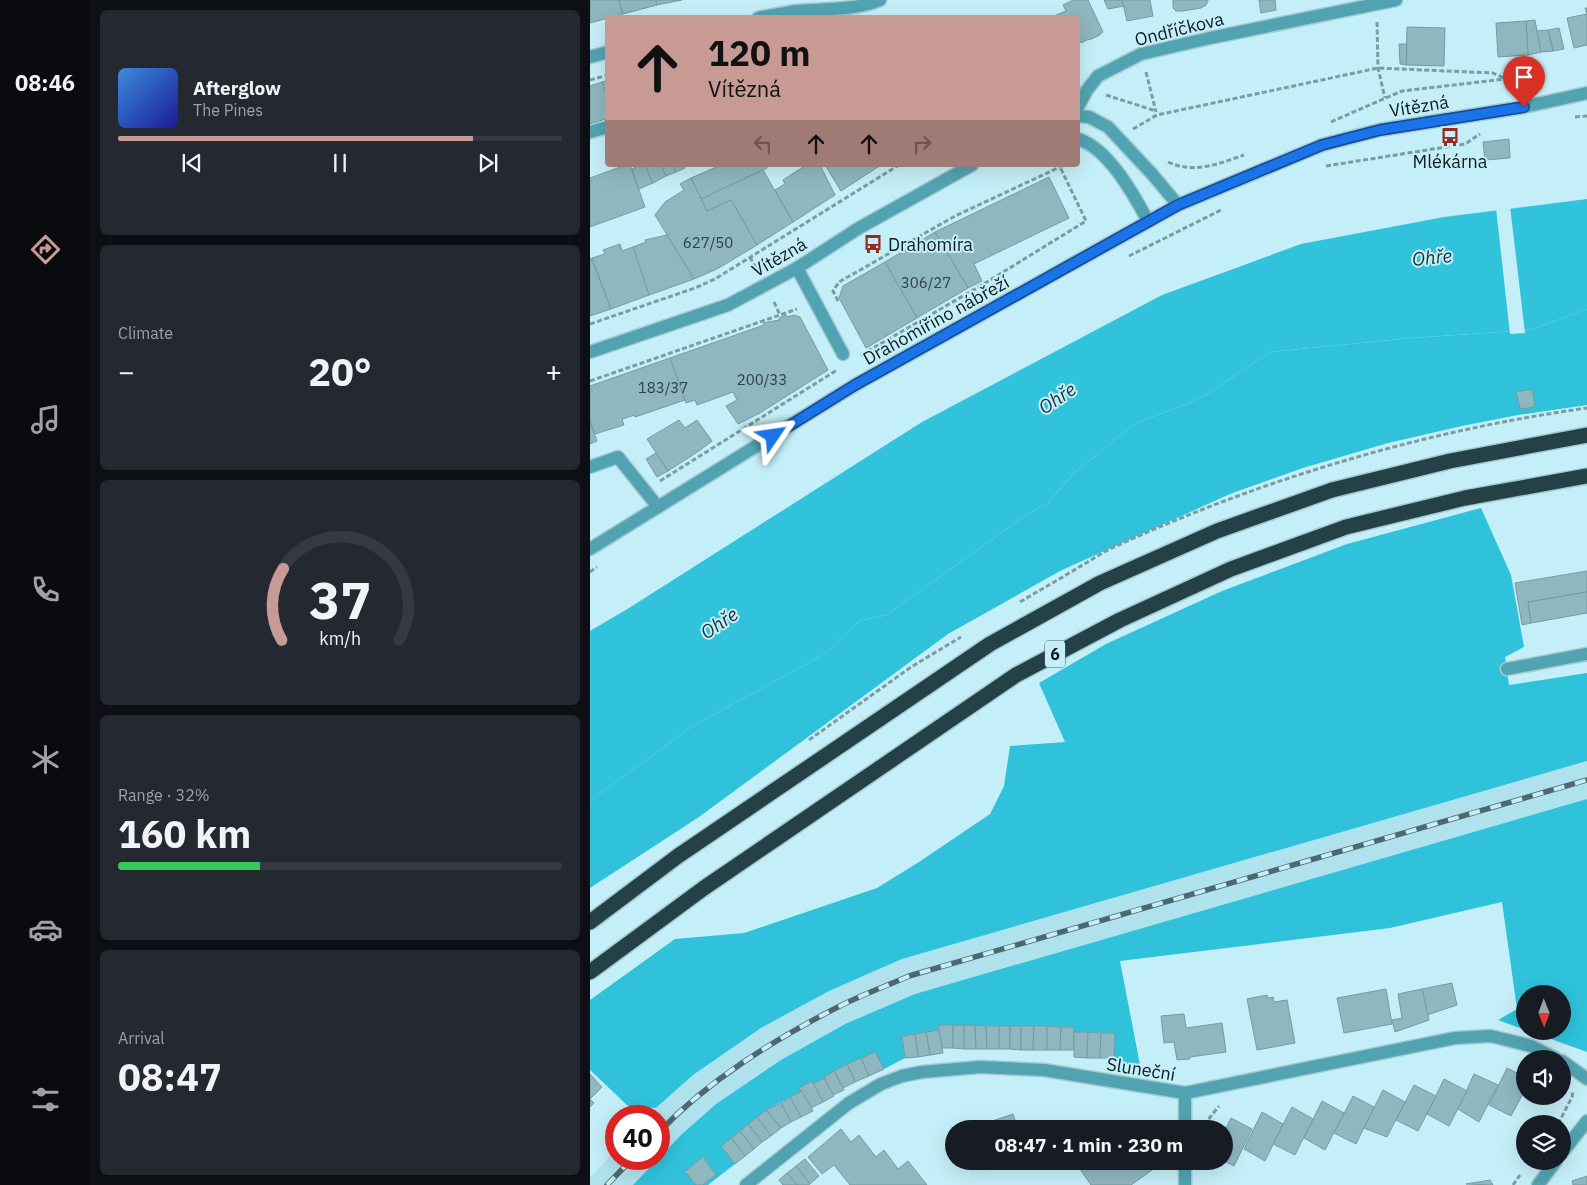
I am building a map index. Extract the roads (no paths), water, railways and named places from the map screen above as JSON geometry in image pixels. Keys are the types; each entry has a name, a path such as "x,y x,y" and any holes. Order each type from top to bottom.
{"highway":[{"name":"6","path":"590,922 678,856 990,644 1100,583 1217,531 1332,490 1450,460 1587,435"},
{"name":"6","path":"590,972 704,888 1016,675 1120,620 1231,569 1346,528 1465,498 1587,476"}],"street":[{"path":"775,15 797,11 847,9 869,5 880,0"},
{"name":"Ondříčkova","path":"1080,104 1098,76 1141,54 1396,0"},
{"path":"590,57 605,53"},
{"name":"Vítězná","path":"1148,221 1178,205 1322,145 1380,130 1524,107 1587,93"},
{"path":"1080,116 1089,118 1108,127 1178,205"},
{"path":"590,132 605,127"},
{"path":"1080,140 1096,149 1114,168 1128,185 1148,221"},
{"name":"Vítězná","path":"590,352 728,305 797,268 859,228 968,167"},
{"name":"Drahomířino nábřeží","path":"590,549 855,385 1148,221"},
{"path":"797,268 843,354"},
{"path":"590,467 618,457 658,507"},
{"path":"1506,669 1587,654"},
{"name":"Sluneční","path":"746,1185 850,1103 881,1084 902,1076 922,1072 980,1067 1044,1070 1185,1094 1455,1038 1491,1036 1531,1046 1539,1050"},
{"path":"1571,1067 1587,1079"},
{"path":"1185,1094 1185,1120"},
{"path":"1571,1141 1587,1121"},
{"path":"1185,1170 1185,1185"},
{"path":"1538,1185 1549,1170"}],"water":[{"name":"Ohře","path":"1587,199 1587,309 1530,330 1412,338 1270,352 1211,392 1185,405 1136,423 1073,474 1048,503 1026,515 887,615 859,621 825,654 693,726 590,801 590,631 922,422 1162,295 1301,244 1444,217"}],"railway":[{"path":"670,1121 720,1079 788,1034 845,1004 909,976 1587,780"},
{"path":"607,1185 621,1170"}],"place":[{"name":"Mlékárna","path":"1450,137"},
{"name":"Drahomíra","path":"873,244"}]}
